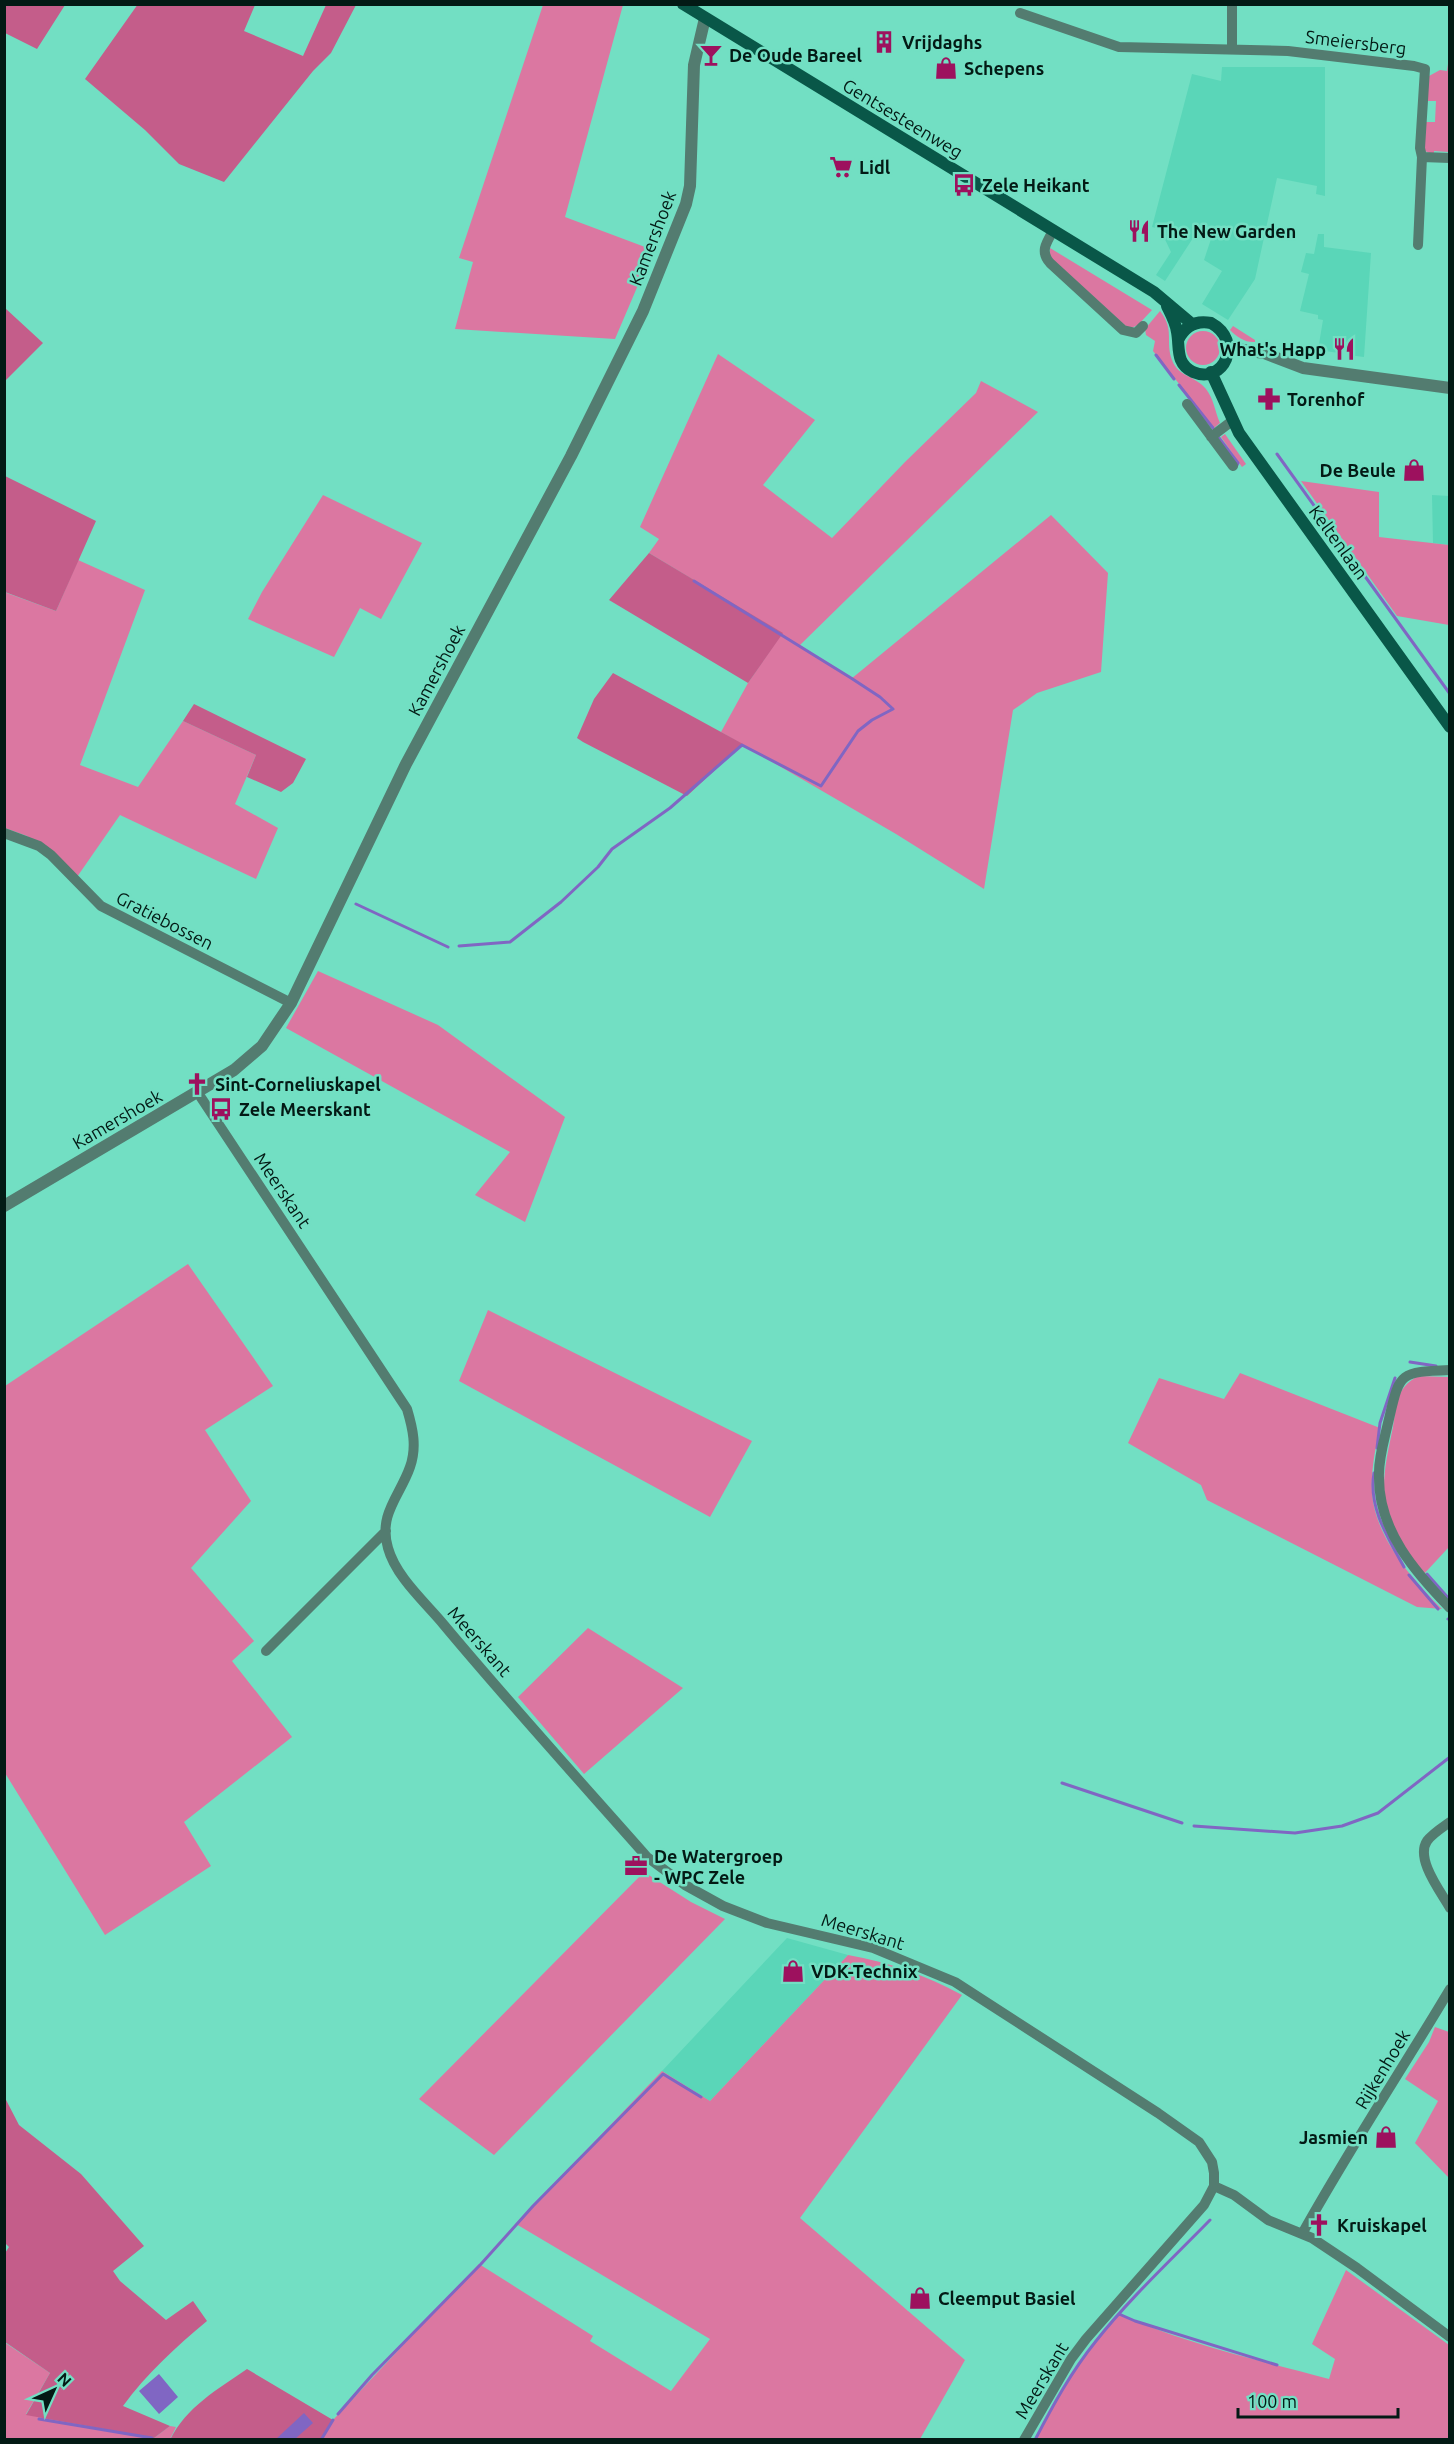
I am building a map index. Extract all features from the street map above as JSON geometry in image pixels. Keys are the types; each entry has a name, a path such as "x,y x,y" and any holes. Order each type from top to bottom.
{"main road":[{"name":"Gentsesteenweg","path":"685,5 1154,292 1192,324"},
{"path":"1165,302 1175,325 1178,355 1186,367 1199,373 1211,372 1223,364 1230,348 1226,334 1219,327 1204,321 1192,324 1182,332 1178,340"},
{"name":"Keltenlaan","path":"1211,372 1232,421 1449,726"}],"street":[{"path":"1232,4 1232,49"},
{"name":"Smeiersberg","path":"1020,13 1119,47 1288,51 1425,69 1420,148 1422,157 1418,244"},
{"name":"Kamershoek","path":"4,1206 234,1070 262,1046 291,1003 406,764 566,466 643,311 686,204 690,186 694,65 705,18"},
{"path":"1422,157 1449,159"},
{"path":"1053,231 1044,248 1045,258 1124,330 1136,333 1143,326"},
{"path":"1230,348 1264,353 1303,368 1449,388"},
{"path":"1187,404 1233,466"},
{"path":"1211,437 1232,421"},
{"name":"Gratiebossen","path":"4,833 39,846 51,855 101,906 291,1003"},
{"name":"Meerskant","path":"198,1093 407,1409 413,1431 414,1448 410,1466 388,1510 386,1531 387,1547 394,1566 647,1857 685,1885 734,1910 767,1923 873,1948 955,1982 1158,2113 1199,2142 1212,2162 1214,2186 1204,2205 1086,2339 1071,2359 1024,2439"},
{"path":"1449,1370 1417,1371 1405,1375 1397,1385 1378,1477 1381,1504 1401,1550 1418,1575 1449,1608"},
{"path":"266,1651 386,1531"},
{"path":"1449,1822 1427,1842 1423,1853 1429,1872 1449,1908"},
{"name":"Rijkenhoek","path":"1302,2234 1336,2173 1374,2115 1449,1989"},
{"path":"1214,2186 1234,2195 1268,2220 1302,2234 1357,2268 1449,2337"}],"shaded area":[{"path":"5,4 65,5 37,49 5,33"},
{"path":"138,4 255,5 244,31 303,56 326,5 356,5 331,53 313,71 224,182 179,164 145,130 85,79"},
{"path":"543,5 623,5 565,217 653,250 615,339 455,329 473,262 459,258"},
{"path":"1448,64 1449,152 1434,151 1434,155 1425,151 1425,122 1435,122 1436,101 1426,101 1429,76 1440,70 1447,71"},
{"path":"1222,67 1325,67 1325,196 1316,194 1317,186 1277,178 1255,279 1228,320 1202,304 1222,271 1204,260 1211,239 1195,235 1165,281 1156,275 1171,252 1160,229 1152,227 1192,74 1221,81"},
{"path":"1318,234 1324,234 1324,247 1371,253 1364,357 1348,355 1350,343 1341,342 1339,353 1318,350 1323,320 1318,319 1318,315 1300,311 1309,274 1301,272 1306,253 1314,254"},
{"path":"1050,248 1152,310 1138,325 1129,329 1050,257"},
{"path":"5,308 43,343 5,381"},
{"path":"1160,311 1169,330 1170,353 1175,366 1202,385 1211,397 1220,423 1214,428 1153,351 1155,341 1146,335 1145,329"},
{"path":"1233,326 1255,342 1236,335 1230,330"},
{"path":"1203,331 1215,336 1220,348 1215,360 1203,365 1191,360 1186,348 1191,336"},
{"path":"718,354 815,420 763,485 832,538 976,393 981,381 1038,412 800,645 851,679 1051,515 1108,573 1101,672 1037,693 1013,710 984,889 896,834 721,732 748,683 782,633 649,553 659,539 640,527"},
{"path":"1225,434 1246,464 1242,467 1221,437"},
{"path":"5,476 96,521 56,611 5,592"},
{"path":"1301,481 1379,492 1379,537 1449,545 1449,625 1397,616"},
{"path":"323,495 422,543 381,619 360,608 334,657 248,619 262,592"},
{"path":"1432,495 1449,496 1449,545 1433,543"},
{"path":"649,553 783,633 748,683 609,600"},
{"path":"78,560 145,590 80,765 138,787 183,721 256,755 235,804 278,828 256,879 120,815 77,877 27,836 5,828 4,592 56,611"},
{"path":"613,673 743,744 687,796 583,742 577,738 594,699"},
{"path":"194,704 306,759 293,783 281,792 247,777 256,755 183,721"},
{"path":"318,971 438,1025 565,1117 525,1222 475,1195 510,1152 286,1028"},
{"path":"188,1264 273,1386 205,1430 251,1501 191,1568 254,1641 232,1661 292,1737 184,1822 211,1866 105,1935 5,1773 5,1386"},
{"path":"488,1310 752,1441 710,1517 459,1381"},
{"path":"1240,1373 1380,1428 1372,1484 1374,1508 1396,1556 1442,1609 1417,1607 1207,1500 1201,1485 1128,1443 1159,1378 1224,1399"},
{"path":"1418,1376 1449,1377 1449,1547 1423,1575 1392,1522 1384,1487 1398,1398 1405,1386"},
{"path":"588,1628 683,1688 584,1774 518,1697"},
{"path":"644,1872 691,1902 725,1919 494,2155 419,2099"},
{"path":"787,1938 848,1955 710,2101 662,2071"},
{"path":"848,1955 906,1970 962,1995 800,2218 965,2360 920,2439 322,2440 333,2420 479,2264 593,2336 590,2341 671,2391 710,2339 516,2224 662,2071 710,2101"},
{"path":"1435,2027 1449,2032 1449,2178 1415,2143 1438,2101 1405,2079 1429,2042"},
{"path":"4,2096 19,2125 81,2174 144,2246 113,2271 120,2281 166,2320 193,2301 207,2321 162,2361 123,2406 170,2426 154,2438 26,2415 50,2373 5,2342 5,2253 9,2247 4,2242"},
{"path":"1346,2270 1449,2345 1449,2439 1035,2439 1072,2374 1118,2313 1142,2324 1195,2342 1329,2379 1335,2359 1312,2344"},
{"path":"4,2342 50,2373 26,2414 154,2438 170,2426 176,2427 170,2439 5,2439"},
{"path":"247,2369 333,2420 322,2439 170,2440 194,2408"},
{"path":"159,2374 178,2397 159,2414 139,2391"},
{"path":"304,2413 313,2423 295,2439 276,2439"}],"waterway":[{"path":"1156,355 1174,379"},
{"path":"1179,385 1213,428"},
{"path":"1219,438 1238,463 1236,467"},
{"path":"1277,454 1328,525"},
{"path":"1333,532 1450,694"},
{"path":"459,946 510,942 561,902 598,867 612,849 670,808 742,745 821,786 858,731 872,720 893,709 880,697 851,678 694,581"},
{"path":"356,904 448,947"},
{"path":"1410,1362 1436,1366"},
{"path":"1377,1448 1380,1423 1395,1378"},
{"path":"1374,1473 1373,1486 1377,1510 1404,1567"},
{"path":"1427,1574 1450,1600"},
{"path":"1409,1575 1438,1609"},
{"path":"1194,1826 1295,1833 1342,1826 1378,1813 1450,1757"},
{"path":"1062,1783 1182,1823"},
{"path":"338,2414 372,2375 481,2264 533,2206 663,2074 701,2097"},
{"path":"1035,2440 1063,2389 1096,2341 1137,2294 1210,2220"},
{"path":"1119,2314 1277,2365"},
{"path":"39,2419 152,2438"},
{"path":"321,2440 333,2420"}],"place":[{"name":"Vrijdaghs","path":"884,42"},
{"name":"De Oude Bareel","path":"711,55"},
{"name":"Schepens","path":"946,68"},
{"name":"Lidl","path":"841,167"},
{"name":"Zele Heikant","path":"964,185"},
{"name":"The New Garden","path":"1139,231"},
{"name":"What's Happ","path":"1344,349"},
{"name":"Torenhof","path":"1269,399"},
{"name":"De Beule","path":"1414,470"},
{"name":"Sint-Corneliuskapel","path":"197,1084"},
{"name":"Zele Meerskant","path":"221,1109"},
{"name":"De Watergroep - WPC Zele","path":"636,1866"},
{"name":"VDK-Technix","path":"793,1971"},
{"name":"Jasmien","path":"1386,2137"},
{"name":"Kruiskapel","path":"1319,2225"},
{"name":"Cleemput Basiel","path":"920,2298"}]}
